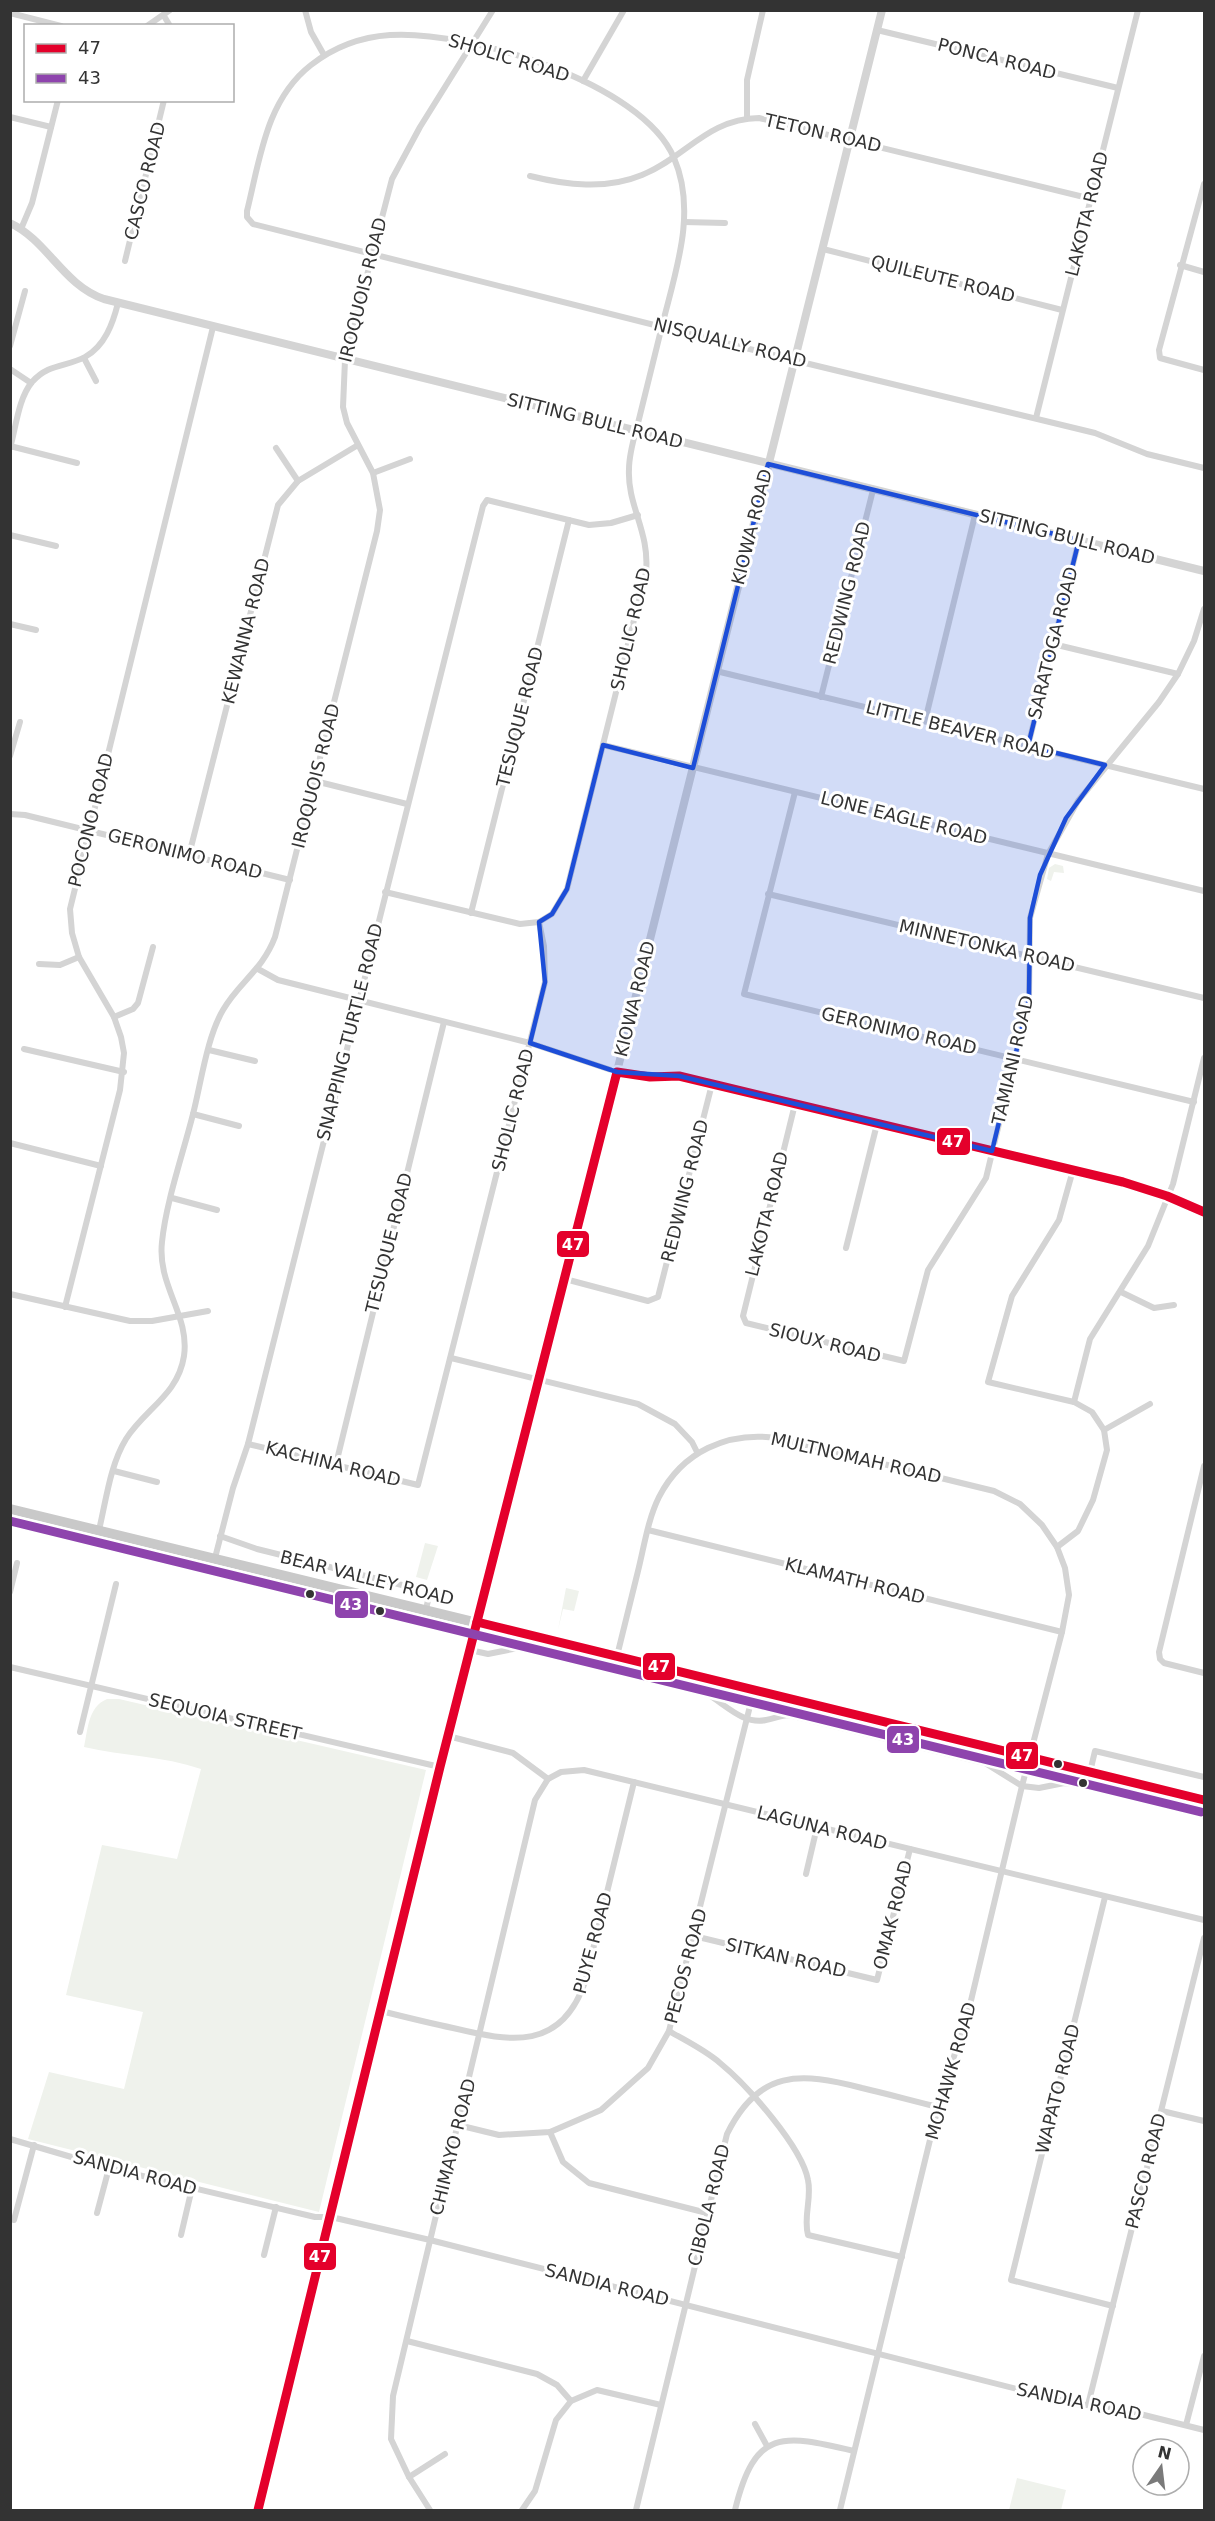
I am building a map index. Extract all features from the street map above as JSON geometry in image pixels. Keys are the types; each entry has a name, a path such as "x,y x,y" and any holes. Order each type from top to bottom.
{"main road":[{"name":"BEAR VALLEY ROAD","path":"10,1509 1204,1800"}],"street":[{"path":"150,24 170,10"},
{"path":"305,10 311,32 324,55"},
{"name":"IROQUOIS ROAD","path":"99,1530 114,1471 126,1439 142,1418 162,1402 180,1373 185,1339 180,1317 163,1274 161,1256 172,1198 209,1050 222,1010 258,969 268,955 275,937 377,531 380,510 373,473 347,423 343,407 345,360 372,253 392,179 420,127 493,10"},
{"path":"583,81 624,10"},
{"path":"747,118 747,80 763,10"},
{"name":"KIOWA ROAD","path":"258,2511 440,1767 540,1380 882,10"},
{"name":"LAKOTA ROAD","path":"1036,418 1138,10"},
{"path":"10,13 53,24"},
{"path":"164,16 169,24"},
{"name":"PONCA ROAD","path":"877,30 1118,88"},
{"name":"SHOLIC ROAD","path":"253,224 247,217 247,211 273,113 289,86 324,55 356,41 388,35 430,36 472,45 537,63 583,81 632,107 645,117 657,130 674,156 681,181 684,222 680,253 628,470 648,554 646,572 567,889 552,914 539,922 544,946 545,982 418,1485"},
{"path":"21,229 32,203 57,102"},
{"name":"CASCO ROAD","path":"125,261 164,102"},
{"path":"10,117 51,127"},
{"name":"TETON ROAD","path":"530,176 557,183 602,185 642,175 719,126 747,118 774,120 1092,199"},
{"path":"1204,184 1180,265 1159,350 1160,358 1204,370"},
{"path":"684,222 725,224"},
{"name":"SITTING BULL ROAD","path":"10,223 21,229 80,288 94,296 118,303 1204,571"},
{"name":"NISQUALLY ROAD","path":"253,224 1095,433 1147,454 1204,468"},
{"name":"QUILEUTE ROAD","path":"823,249 1062,310"},
{"path":"1180,265 1204,272"},
{"path":"10,346 25,291"},
{"path":"77,463 11,447 23,400 31,383 46,371 84,358 97,349 107,333 118,303"},
{"name":"POCONO ROAD","path":"65,1307 124,1072 124,1053 114,1017 79,957 72,933 70,909 213,327"},
{"path":"84,358 96,381"},
{"path":"10,369 31,383"},
{"name":"KEWANNA ROAD","path":"189,855 278,505 298,481 358,445"},
{"path":"276,448 298,481"},
{"path":"373,473 410,459"},
{"name":"REDWING ROAD","path":"821,697 873,490"},
{"name":"SNAPPING TURTLE ROAD","path":"215,1558 248,1444 483,506 487,500 569,520"},
{"path":"569,520 589,525 611,524 638,515"},
{"path":"925,721 975,515"},
{"name":"TESUQUE ROAD","path":"471,913 569,520"},
{"path":"10,535 56,546"},
{"name":"SARATOGA ROAD","path":"1028,746 1079,540"},
{"name":"TAMIANI ROAD","path":"904,1361 928,1270 986,1178 1029,999 1033,902 1048,854 1066,818 1105,765 1159,702 1178,674 1194,641 1204,609"},
{"path":"10,624 36,630"},
{"path":"1053,644 1178,674"},
{"name":"LITTLE BEAVER ROAD","path":"716,671 1204,789"},
{"path":"10,756 20,722"},
{"name":"LONE EAGLE ROAD","path":"603,745 1204,891"},
{"path":"315,781 407,804"},
{"path":"768,894 795,792"},
{"name":"GERONIMO ROAD","path":"10,814 25,815 290,880"},
{"path":"386,891 520,924 539,922"},
{"name":"GERONIMO ROAD","path":"768,894 744,994 1194,1102"},
{"name":"MINNETONKA ROAD","path":"768,894 1204,998"},
{"path":"114,1017 133,1009 138,1003 153,947"},
{"path":"39,963 60,964 79,957"},
{"path":"258,969 278,980 530,1043 617,1072 650,1077 678,1076 1073,1170 1167,1196 1204,1212"},
{"name":"TESUQUE ROAD","path":"336,1464 444,1022"},
{"path":"24,1049 124,1072"},
{"path":"209,1050 255,1061"},
{"path":"1074,1402 1090,1339 1148,1246 1173,1184 1204,1058"},
{"name":"REDWING ROAD","path":"565,1279 648,1301 658,1297 712,1084"},
{"name":"LAKOTA ROAD","path":"746,1323 743,1316 747,1297 795,1104"},
{"path":"193,1114 239,1126"},
{"path":"846,1248 877,1124"},
{"path":"10,1143 101,1166"},
{"path":"1057,1547 1078,1531 1093,1500 1107,1450 1104,1430 1092,1412 1074,1402 988,1382 1012,1296 1059,1220 1073,1170"},
{"path":"172,1198 217,1210"},
{"path":"1121,1292 1154,1308 1174,1305"},
{"path":"10,1294 130,1321 152,1322 208,1311"},
{"name":"SIOUX ROAD","path":"746,1323 904,1361"},
{"path":"451,1358 639,1404 656,1411 675,1424 692,1442 697,1452"},
{"path":"1104,1430 1150,1404"},
{"name":"MULTNOMAH ROAD","path":"617,1656 658,1497 675,1472 697,1452 728,1439 759,1435 994,1491 1020,1504 1032,1514 1057,1547 1065,1568 1069,1595 1062,1632"},
{"name":"KACHINA ROAD","path":"248,1444 418,1485"},
{"path":"1204,1466 1159,1652 1160,1659 1164,1663 1204,1673"},
{"path":"114,1471 157,1482"},
{"name":"KLAMATH ROAD","path":"648,1530 1062,1632"},
{"path":"220,1536 257,1549 387,1581 414,1587 425,1586 430,1592 426,1609"},
{"path":"10,1592 17,1563"},
{"path":"80,1732 116,1584"},
{"name":"MOHAWK ROAD","path":"840,2511 938,2107 958,2051 1062,1632"},
{"path":"470,1650 488,1654 518,1648 705,1694 729,1711 748,1718 765,1721 789,1715 985,1763 1022,1786 1039,1788 1064,1783 1076,1784 1204,1816"},
{"name":"SEQUOIA STREET","path":"10,1666 440,1767"},
{"name":"PECOS ROAD","path":"458,2125 499,2135 550,2132 601,2110 648,2068 669,2031 754,1690"},
{"path":"448,1736 513,1753 548,1779"},
{"path":"1090,1772 1095,1751 1204,1777"},
{"name":"LAGUNA ROAD","path":"548,1779 561,1772 584,1770 1105,1898 1204,1920"},
{"name":"CHIMAYO ROAD","path":"430,2511 409,2477 391,2439 393,2396 481,2035 535,1800 548,1779"},
{"name":"PUYE ROAD","path":"381,2011 500,2040 521,2039 538,2034 569,2014 579,2000 634,1782"},
{"path":"806,1874 817,1827"},
{"name":"OMAK ROAD","path":"877,1980 910,1850"},
{"name":"WAPATO ROAD","path":"1105,1898 1011,2280 1113,2306"},
{"name":"SITKAN ROAD","path":"694,1936 877,1980"},
{"name":"PASCO ROAD","path":"1088,2404 1204,1938"},
{"path":"669,2031 720,2063 795,2146 808,2178 810,2198 805,2226 808,2235 902,2257"},
{"name":"CIBOLA ROAD","path":"636,2511 727,2134 737,2113 752,2097 778,2081 808,2076 834,2080 938,2107"},
{"path":"1162,2111 1204,2121"},
{"path":"550,2132 562,2162 589,2183 707,2213"},
{"name":"SANDIA ROAD","path":"10,2139 110,2169 315,2217 330,2217 430,2240 1076,2404 1088,2404 1204,2430"},
{"path":"14,2220 34,2145"},
{"path":"97,2213 110,2169"},
{"path":"181,2235 192,2188"},
{"path":"264,2254 276,2207"},
{"path":"407,2341 537,2374 557,2385 571,2401"},
{"path":"1186,2425 1204,2356"},
{"path":"522,2511 535,2491 556,2420 571,2401 597,2390 661,2405"},
{"path":"755,2424 767,2446"},
{"path":"735,2511 742,2481 754,2458 767,2446 785,2440 804,2439 854,2451"},
{"path":"409,2477 445,2454"}],"highlighted area":[{"path":"768,464 1079,540 1028,746 1105,765 1066,818 1040,875 1030,918 1029,999 992,1151 679,1076 617,1072 530,1043 545,982 539,922 552,914 567,889 603,745 693,768"}],"shaded area":[{"path":"1055,864 1063,866 1064,873 1054,872 1051,881 1047,879 1049,868"},
{"path":"425,1543 438,1546 427,1580 416,1577"},
{"path":"566,1588 579,1591 574,1611 563,1609 558,1630"},
{"path":"107,1699 119,1699 426,1770 319,2212 28,2139 49,2072 124,2089 143,2012 66,1995 102,1845 177,1859 201,1769 172,1761 84,1747 92,1713"},
{"path":"1017,2478 1066,2490 1061,2510 1009,2510"}],"transit line":[{"name":"47","path":"258,2510 440,1767 617,1072 650,1077 679,1076 1123,1182 1167,1196 1204,1212"},
{"name":"43","path":"10,1521 1201,1812"},
{"name":"47","path":"477,1622 1204,1800"}]}
